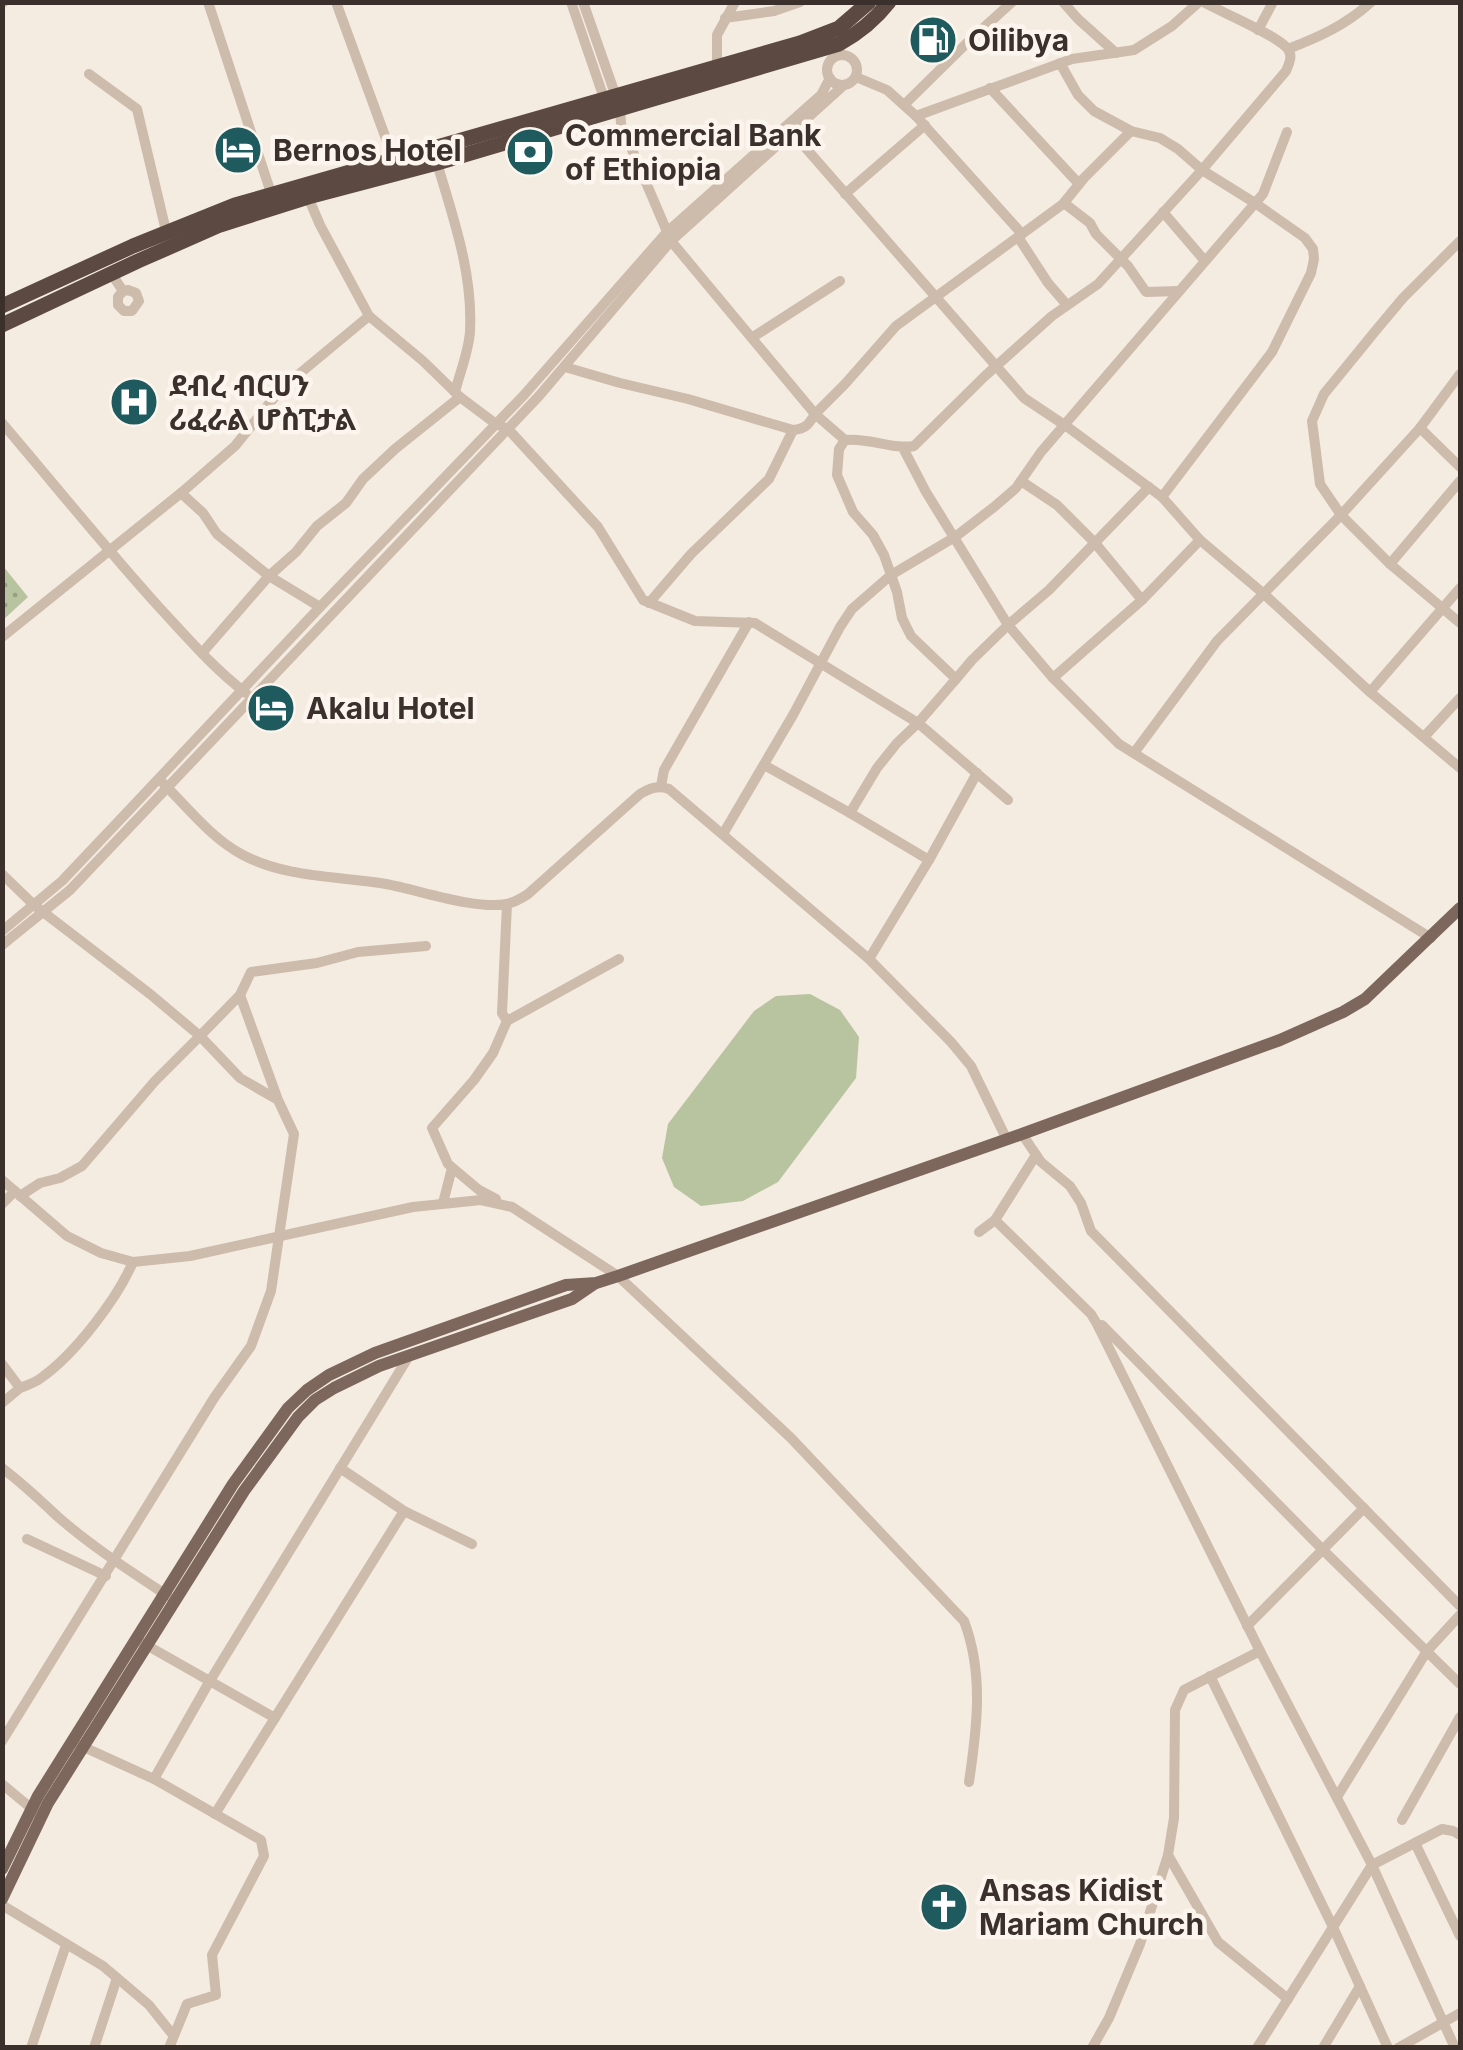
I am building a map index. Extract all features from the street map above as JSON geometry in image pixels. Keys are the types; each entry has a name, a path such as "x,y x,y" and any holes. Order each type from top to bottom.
{"highway":[{"path":"842,34 869,2"},
{"path":"2,325 111,273 234,204 308,197 437,163 817,44 878,16 889,2"},
{"path":"273,200 393,158 614,108 717,67 817,44"},
{"path":"2,306 168,239"}],"main road":[{"path":"2,1869 170,1597 314,1400 407,1349 572,1298 596,1283 1280,1040 1366,998 1460,908"},
{"path":"2,1902 36,1813"}],"street":[{"path":"208,2 273,200"},
{"path":"336,2 393,158"},
{"path":"571,2 670,236 815,414 845,440 903,448 914,446 997,366 1067,305 1098,284 1286,72 1291,58 1288,49 1258,30 1201,2 1134,50 1060,63 990,88 920,120 845,194"},
{"path":"582,2 614,108"},
{"path":"717,67 717,35 735,2"},
{"path":"725,18 774,11 800,2"},
{"path":"904,105 1012,2"},
{"path":"1063,2 1116,53"},
{"path":"1258,30 1273,2"},
{"path":"1288,49 1353,19 1371,2"},
{"path":"248,694 320,607 670,236 789,129 856,76 857,67 842,34"},
{"path":"817,44 835,83 844,85"},
{"path":"789,129 821,95 838,56 852,58"},
{"path":"1060,63 1078,95 1094,111 1178,149 1313,248 1311,273 1272,352 1162,497"},
{"path":"89,74 137,109 168,239"},
{"path":"856,76 887,90 920,120 1020,235 1048,283 1067,305"},
{"path":"990,88 1079,184"},
{"path":"789,129 1024,398 1162,497 1200,540 1460,768"},
{"path":"564,367 802,429 896,326 1064,202 1131,131"},
{"path":"723,834 852,610 891,575 955,537 1016,488 1064,424 1263,194 1287,132"},
{"path":"202,653 317,526 346,503 363,479 457,394 470,334 469,284 437,163"},
{"path":"308,197 369,316 457,394 496,424 508,428 598,526 643,600 695,620 755,623 918,723 1008,800"},
{"path":"1064,202 1090,223 1146,292 1179,291"},
{"path":"1163,212 1205,261"},
{"path":"2,944 508,428 564,367 670,236"},
{"path":"1460,241 1383,321 1324,394 1312,421 1320,484 1341,515 1390,564 1460,622"},
{"path":"111,273 123,290"},
{"path":"752,337 840,281"},
{"path":"2,637 235,446 281,389 369,316"},
{"path":"1134,753 1217,640 1341,515 1420,428 1460,374"},
{"path":"2,423 109,552 202,653 248,694"},
{"path":"1420,428 1460,467"},
{"path":"649,603 690,554 769,479 794,430"},
{"path":"845,440 839,449 838,475 853,512 873,535 891,575 902,618 912,636 956,679"},
{"path":"903,448 1008,625 1118,744 1431,938"},
{"path":"1021,481 1057,505 1142,600"},
{"path":"1390,564 1460,481"},
{"path":"850,813 897,742 972,660 1050,590 1149,487"},
{"path":"180,494 203,513 217,534 269,576 320,607"},
{"path":"1053,678 1142,600 1200,540"},
{"path":"1370,692 1460,588"},
{"path":"661,786 664,770 750,622"},
{"path":"1424,737 1460,698"},
{"path":"764,765 929,860"},
{"path":"869,959 977,773"},
{"path":"163,783 219,838 266,864 471,902 508,904 528,894 640,794 661,786 670,789 869,959 952,1042 971,1066 1007,1140"},
{"path":"2,874 200,1036 240,1078 278,1100"},
{"path":"508,904 502,1013 508,1021"},
{"path":"2,930 39,908"},
{"path":"2,1204 18,1193 82,1166 155,1081 240,995 251,972 317,963 358,952 426,946"},
{"path":"619,959 508,1021 479,1073 432,1128 448,1164 479,1190 618,1276 790,1438 964,1621 974,1647 978,1678 969,1782"},
{"path":"2,1742 214,1398 251,1346 271,1291 294,1134 240,995"},
{"path":"1022,1134 1041,1162 1070,1186 1091,1231 1460,1606"},
{"path":"979,1232 995,1220 1036,1155"},
{"path":"443,1203 452,1168"},
{"path":"2,1180 67,1236 101,1253 134,1262 190,1256 413,1207 481,1200 512,1207"},
{"path":"995,1220 1460,1684"},
{"path":"2,1403 20,1388 40,1379 68,1354 122,1286 134,1262"},
{"path":"1091,1314 1372,1866 1455,2048"},
{"path":"154,1779 407,1349"},
{"path":"2,1364 20,1388"},
{"path":"2,1468 115,1560 170,1597"},
{"path":"340,1468 404,1511 472,1544"},
{"path":"1248,1626 1364,1508"},
{"path":"216,1814 404,1511"},
{"path":"27,1538 106,1576"},
{"path":"1336,1797 1427,1651 1460,1615"},
{"path":"142,1642 275,1718"},
{"path":"1092,2048 1140,1944 1168,1855 1174,1818 1175,1710 1184,1690 1260,1650"},
{"path":"1210,1676 1388,2048"},
{"path":"1402,1820 1460,1716"},
{"path":"78,1744 154,1779 261,1840 264,1856 212,1955 216,1995 187,2004 169,2048"},
{"path":"2,1784 36,1813"},
{"path":"1257,2048 1372,1866 1442,1829 1460,1835"},
{"path":"1415,1843 1460,1936"},
{"path":"1168,1855 1218,1942 1288,1998"},
{"path":"2,1902 102,1966 149,2005 173,2035"},
{"path":"31,2048 66,1945"},
{"path":"94,2048 117,1978"},
{"path":"1322,2048 1360,1986"},
{"path":"1398,2048 1460,2013"}],"green space":[{"path":"3,566 28,597 2,620"},
{"path":"810,994 840,1010 859,1037 856,1078 778,1182 743,1201 701,1206 674,1187 662,1158 668,1124 754,1011 776,996"}],"place":[{"name":"Oilibya","path":"933,40"},
{"name":"Bernos Hotel","path":"238,150"},
{"name":"Commercial Bank of Ethiopia","path":"530,152"},
{"name":"ደብረ ብርሀን ሪፈራል ሆስፒታል","path":"134,402"},
{"name":"Akalu Hotel","path":"271,708"},
{"name":"Ansas Kidist Mariam Church","path":"944,1907"}]}
